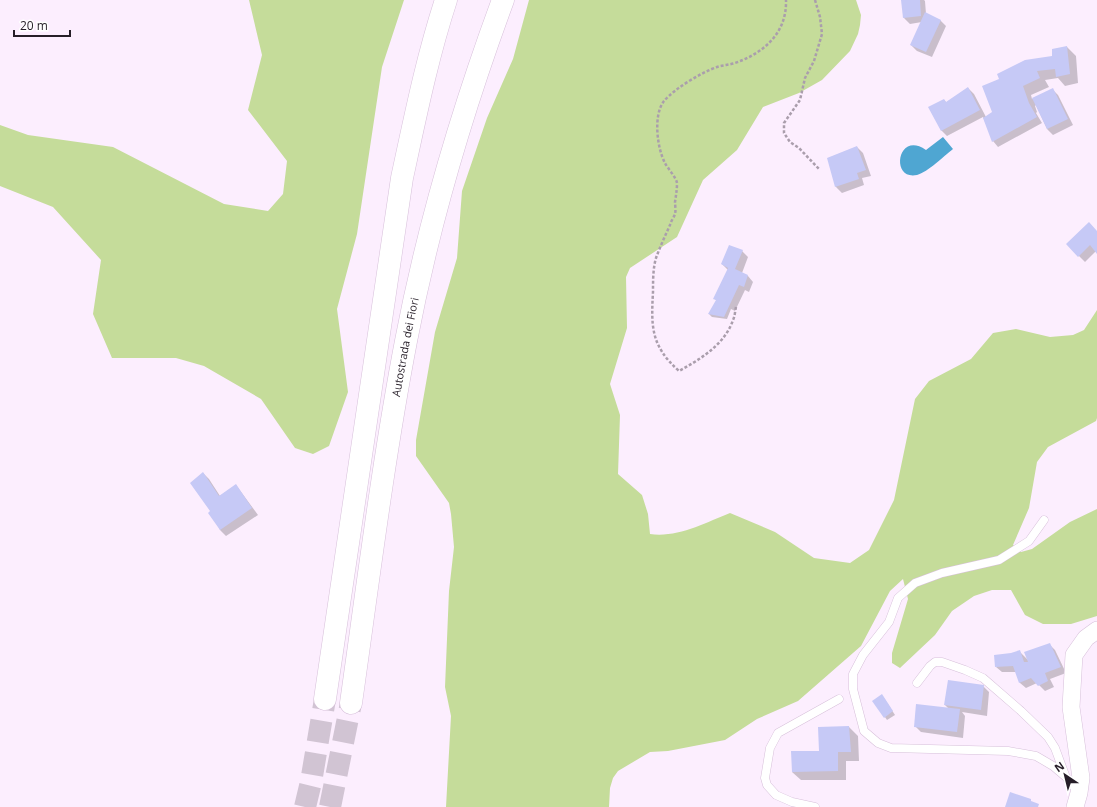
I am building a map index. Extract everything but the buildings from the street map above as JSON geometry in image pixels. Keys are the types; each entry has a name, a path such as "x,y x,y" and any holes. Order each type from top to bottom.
{"highway":[{"path":"325,699 402,178 418,102 435,35 446,0"},
{"name":"Autostrada dei Fiori","path":"351,704 390,427 406,340 423,262 445,181 470,97 503,0"}],"street":[{"path":"1077,800 1081,778 1072,707 1074,654 1086,638 1097,630"}],"lane":[{"path":"1044,520 1029,542 999,560 942,573 915,583 898,598 889,622 863,655 853,674 853,689 864,731 878,743 891,748 1008,751 1036,756 1053,766 1066,777"},
{"path":"917,683 935,662 942,662 983,678 1048,737 1056,748 1066,777 1077,800"},
{"path":"815,807 792,802 776,795 767,785 765,778 770,748 778,733 839,699"}],"path":[{"path":"736,307 733,320 718,345 697,361 679,371 662,354 655,340 652,322 653,288 656,260 676,212 675,202 677,192 676,181 663,161 658,138 659,111 664,102 674,92 704,73 718,66 733,63 753,56 767,45 779,32 786,17 786,0"},
{"path":"815,0 820,17 822,34 814,61 806,78 800,100 784,123 784,133 790,142 799,148 819,169"}],"green space":[{"path":"249,0 404,0 382,67 357,234 337,309 348,392 329,446 313,454 295,448 261,399 204,366 176,358 112,358 93,314 101,260 53,207 0,186 0,125 28,135 113,147 224,204 268,211 283,194 287,161 248,110 262,55"},
{"path":"529,0 856,0 861,15 858,34 850,51 822,80 799,93 763,107 737,150 703,180 677,237 630,268 626,277 627,328 610,384 620,415 618,474 642,495 648,514 650,534 660,535 681,532 730,513 775,532 814,558 850,563 869,550 894,500 915,399 929,381 971,359 993,333 1016,329 1050,337 1073,335 1084,330 1097,310 1096,421 1048,447 1037,462 1029,508 1013,545 1021,552 1032,549 1070,522 1097,509 1097,616 1071,624 1043,624 1025,615 1011,590 992,590 974,596 952,611 935,635 900,668 892,663 892,653 908,599 903,579 890,591 861,646 798,701 757,719 725,740 668,751 650,752 618,771 613,778 610,788 609,807 446,807 451,716 445,687 449,591 454,547 449,503 416,456 416,440 435,332 457,258 462,191 487,118 513,59"}],"water":[{"path":"943,137 953,149 941,160 926,171 917,175 908,175 903,171 900,164 900,157 903,151 909,146 916,146 926,150"}],"tunnel":[{"path":"305,807 311,782 325,699"},
{"path":"330,807 351,703"}]}
